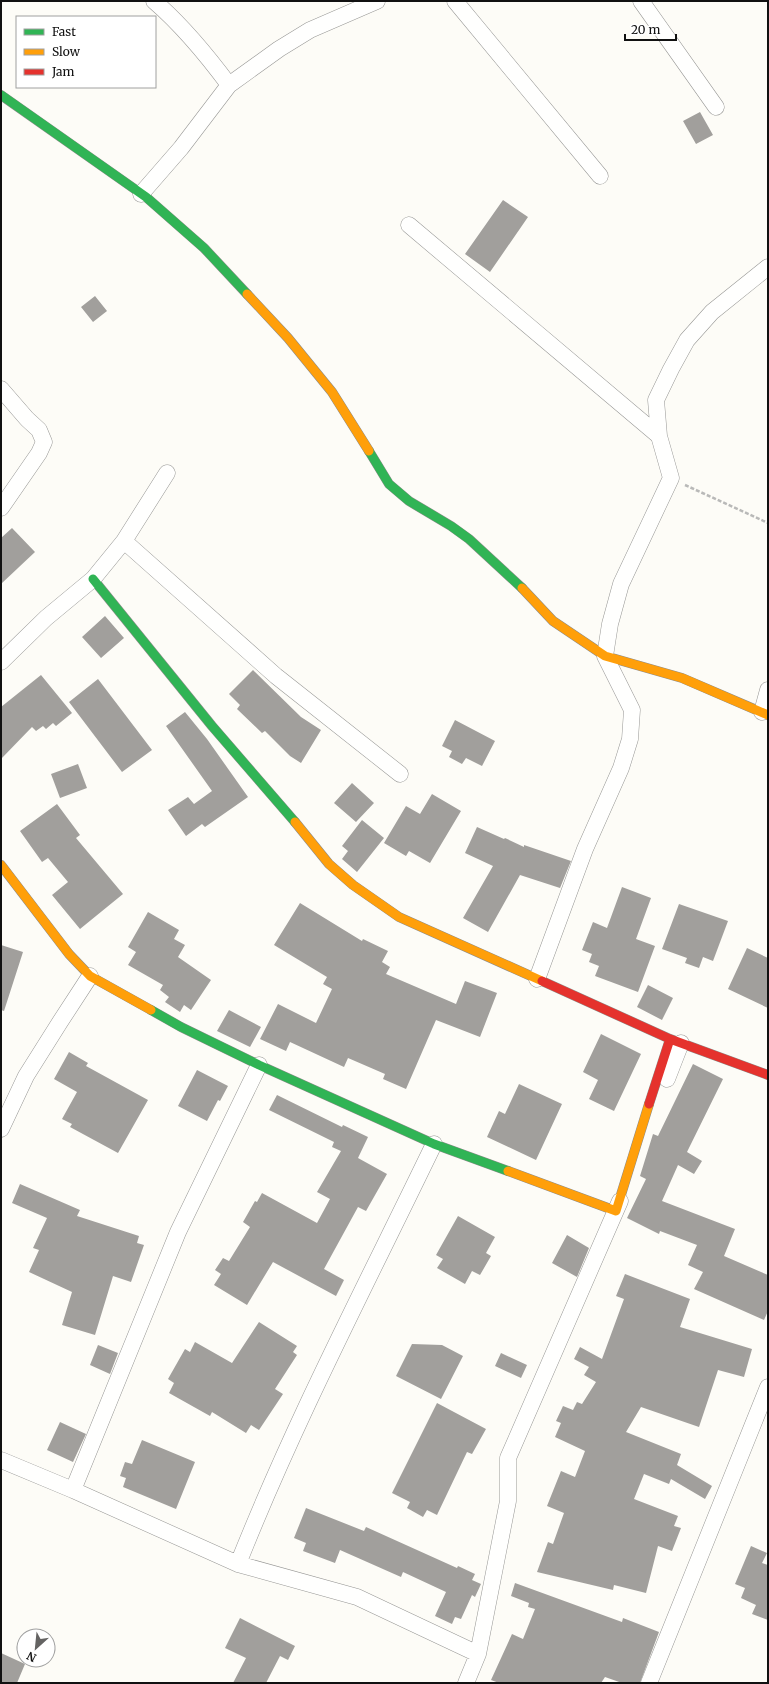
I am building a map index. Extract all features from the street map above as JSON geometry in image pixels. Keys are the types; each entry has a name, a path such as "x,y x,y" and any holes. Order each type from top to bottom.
{"street":[{"path":"154,1 180,24 201,48 229,85"},
{"path":"141,194 181,148 229,85 310,30 377,1"},
{"path":"455,1 600,176"},
{"path":"641,1 716,107"},
{"path":"1,95 146,197 204,248 288,338 332,392 389,484 409,501 451,526 469,539 514,579 553,621 605,656 682,678 765,714 768,690"},
{"path":"409,226 659,436"},
{"path":"537,979 586,849 621,768 630,739 632,710 605,656 610,624 621,584 670,478 659,436 656,400 671,368 687,340 712,312 768,267"},
{"path":"1,389 27,419 39,430 44,442 39,453 1,508"},
{"path":"1,662 46,618 93,579 124,542 167,473"},
{"path":"124,542 276,676 400,774"},
{"path":"93,579 212,726 311,840 329,864 353,885 399,917 676,1041 768,1075"},
{"path":"1,866 65,948 90,976 181,1027 259,1065 434,1144 616,1211"},
{"path":"1,1129 26,1076 90,976"},
{"path":"466,1683 478,1654 508,1500 508,1458 616,1211 676,1041"},
{"path":"73,1490 178,1232 259,1065"},
{"path":"238,1564 265,1497 301,1419 434,1144"},
{"path":"649,1683 768,1387"},
{"path":"1,1460 73,1490 238,1564 357,1597 478,1654"}],"path":[{"path":"670,478 768,523"}],"building":[{"path":"700,112 713,135 696,144 683,121"},
{"path":"503,200 528,217 490,272 465,254"},
{"path":"95,296 107,311 93,322 81,307"},
{"path":"12,528 35,552 1,584 1,538"},
{"path":"105,616 124,638 101,658 82,637"},
{"path":"253,670 301,717 321,730 301,763 290,756 265,731 262,733 237,709 240,705 229,694"},
{"path":"41,675 72,713 56,726 53,723 46,729 43,726 36,731 32,727 1,759 1,707"},
{"path":"98,679 152,750 122,772 69,702"},
{"path":"185,712 207,739 248,797 205,827 202,824 186,836 168,810 188,797 194,804 212,791 166,726"},
{"path":"455,720 495,741 482,766 466,758 462,764 449,757 452,751 442,746"},
{"path":"78,764 87,788 60,798 51,774"},
{"path":"352,783 374,803 356,822 334,803"},
{"path":"432,794 461,811 430,863 409,851 406,856 384,843 406,806 420,814"},
{"path":"57,804 80,835 76,838 123,894 80,929 52,895 68,882 48,858 42,862 20,831"},
{"path":"362,820 384,838 357,872 342,859 348,851 342,846"},
{"path":"477,827 524,847 524,845 571,861 560,888 520,875 488,932 463,918 493,866 465,853"},
{"path":"622,887 651,898 636,939 655,946 638,992 595,976 599,966 589,962 592,954 582,950 593,922 607,928"},
{"path":"300,903 362,941 363,939 388,951 382,962 390,967 386,974 456,1004 465,981 497,993 480,1037 436,1020 406,1089 383,1079 385,1074 348,1058 344,1067 290,1042 286,1051 260,1039 278,1004 316,1023 332,989 323,984 327,977 274,945"},
{"path":"679,904 728,921 713,961 703,957 699,968 685,963 687,958 662,949"},
{"path":"148,912 179,930 174,939 185,945 178,957 211,980 191,1010 184,1005 180,1012 165,1002 169,997 160,990 163,985 128,965 136,952 128,947"},
{"path":"1,945 23,952 4,1011 1,1010"},
{"path":"747,948 768,958 768,1008 728,989"},
{"path":"648,985 673,998 662,1020 637,1007"},
{"path":"229,1010 261,1027 250,1047 217,1031"},
{"path":"601,1034 641,1054 614,1111 589,1099 598,1080 583,1072"},
{"path":"69,1052 88,1063 86,1066 148,1100 118,1153 70,1127 72,1124 62,1119 77,1092 54,1079"},
{"path":"693,1064 723,1079 687,1152 702,1161 694,1174 678,1165 662,1201 735,1229 724,1256 768,1275 768,1311 764,1320 694,1289 703,1272 688,1265 697,1245 660,1231 659,1234 627,1218 646,1179 640,1176 653,1134 658,1136"},
{"path":"197,1070 228,1086 220,1101 218,1100 207,1121 178,1106"},
{"path":"519,1084 562,1104 536,1160 487,1137 499,1111 505,1114"},
{"path":"277,1095 342,1127 343,1125 368,1137 358,1158 387,1174 366,1211 358,1207 324,1269 344,1280 336,1296 273,1262 247,1305 214,1285 221,1274 215,1270 223,1258 229,1261 250,1227 243,1222 255,1201 257,1202 262,1193 317,1223 330,1199 317,1192 341,1151 332,1147 334,1142 269,1110"},
{"path":"20,1184 80,1210 77,1216 139,1236 137,1243 144,1245 131,1282 113,1276 95,1335 62,1325 72,1292 29,1272 39,1250 33,1248 47,1218 12,1203"},
{"path":"458,1216 495,1237 486,1253 491,1256 480,1275 472,1271 465,1284 437,1268 443,1259 436,1255"},
{"path":"567,1235 589,1248 577,1277 552,1263"},
{"path":"625,1274 690,1299 680,1327 752,1349 744,1377 718,1370 699,1427 641,1407 626,1432 681,1454 677,1465 712,1486 705,1499 671,1479 669,1484 644,1474 634,1499 678,1516 674,1526 681,1528 672,1551 658,1546 646,1593 614,1585 613,1590 537,1572 548,1542 553,1544 564,1513 547,1506 561,1471 575,1477 585,1451 555,1437 561,1423 556,1421 563,1406 573,1410 577,1402 582,1404 596,1382 584,1375 589,1367 574,1359 580,1347 602,1359 624,1299 616,1296"},
{"path":"259,1322 297,1346 293,1352 297,1355 275,1389 283,1394 259,1430 251,1425 246,1433 212,1412 210,1416 169,1393 174,1383 168,1379 185,1349 190,1352 195,1342 232,1363"},
{"path":"412,1344 442,1345 463,1356 441,1399 396,1376"},
{"path":"98,1345 118,1353 110,1374 90,1365"},
{"path":"501,1353 527,1365 521,1378 495,1366"},
{"path":"437,1403 486,1429 472,1454 467,1452 437,1515 427,1510 423,1517 407,1508 410,1502 392,1493"},
{"path":"60,1422 86,1434 73,1462 47,1450"},
{"path":"142,1440 195,1462 176,1509 123,1487 126,1478 120,1476 125,1462 132,1464"},
{"path":"306,1508 364,1531 366,1527 457,1568 458,1566 475,1574 472,1580 481,1584 475,1597 472,1595 461,1619 455,1617 452,1624 435,1616 446,1592 403,1572 401,1577 340,1550 335,1563 303,1551 306,1543 294,1538"},
{"path":"751,1546 767,1553 762,1563 768,1565 768,1620 752,1614 756,1605 741,1598 745,1588 735,1584"},
{"path":"515,1583 622,1622 623,1618 659,1632 640,1683 622,1683 605,1677 601,1683 499,1683 491,1680 512,1634 523,1639 535,1609 528,1607 529,1603 511,1596"},
{"path":"240,1618 295,1646 288,1660 280,1656 266,1683 233,1683 246,1658 225,1648"},
{"path":"1,1653 16,1660 16,1668 23,1668 17,1683 1,1683"}],"traffic: fast":[{"path":"1,95 146,197 204,248 247,294"},
{"path":"369,451 389,484 409,501 451,526 469,539 522,588"},
{"path":"93,579 212,726 295,822"},
{"path":"151,1010 181,1027 259,1065 434,1144 508,1171"}],"traffic: slow":[{"path":"247,294 288,338 332,392 369,451"},
{"path":"522,588 553,621 605,656 682,678 768,715"},
{"path":"295,822 329,864 353,885 399,917 542,981"},
{"path":"1,865 69,954 90,976 151,1010"},
{"path":"508,1171 616,1211 649,1104"}],"traffic: jam":[{"path":"542,981 670,1039 768,1075"},
{"path":"649,1104 670,1039"}]}
